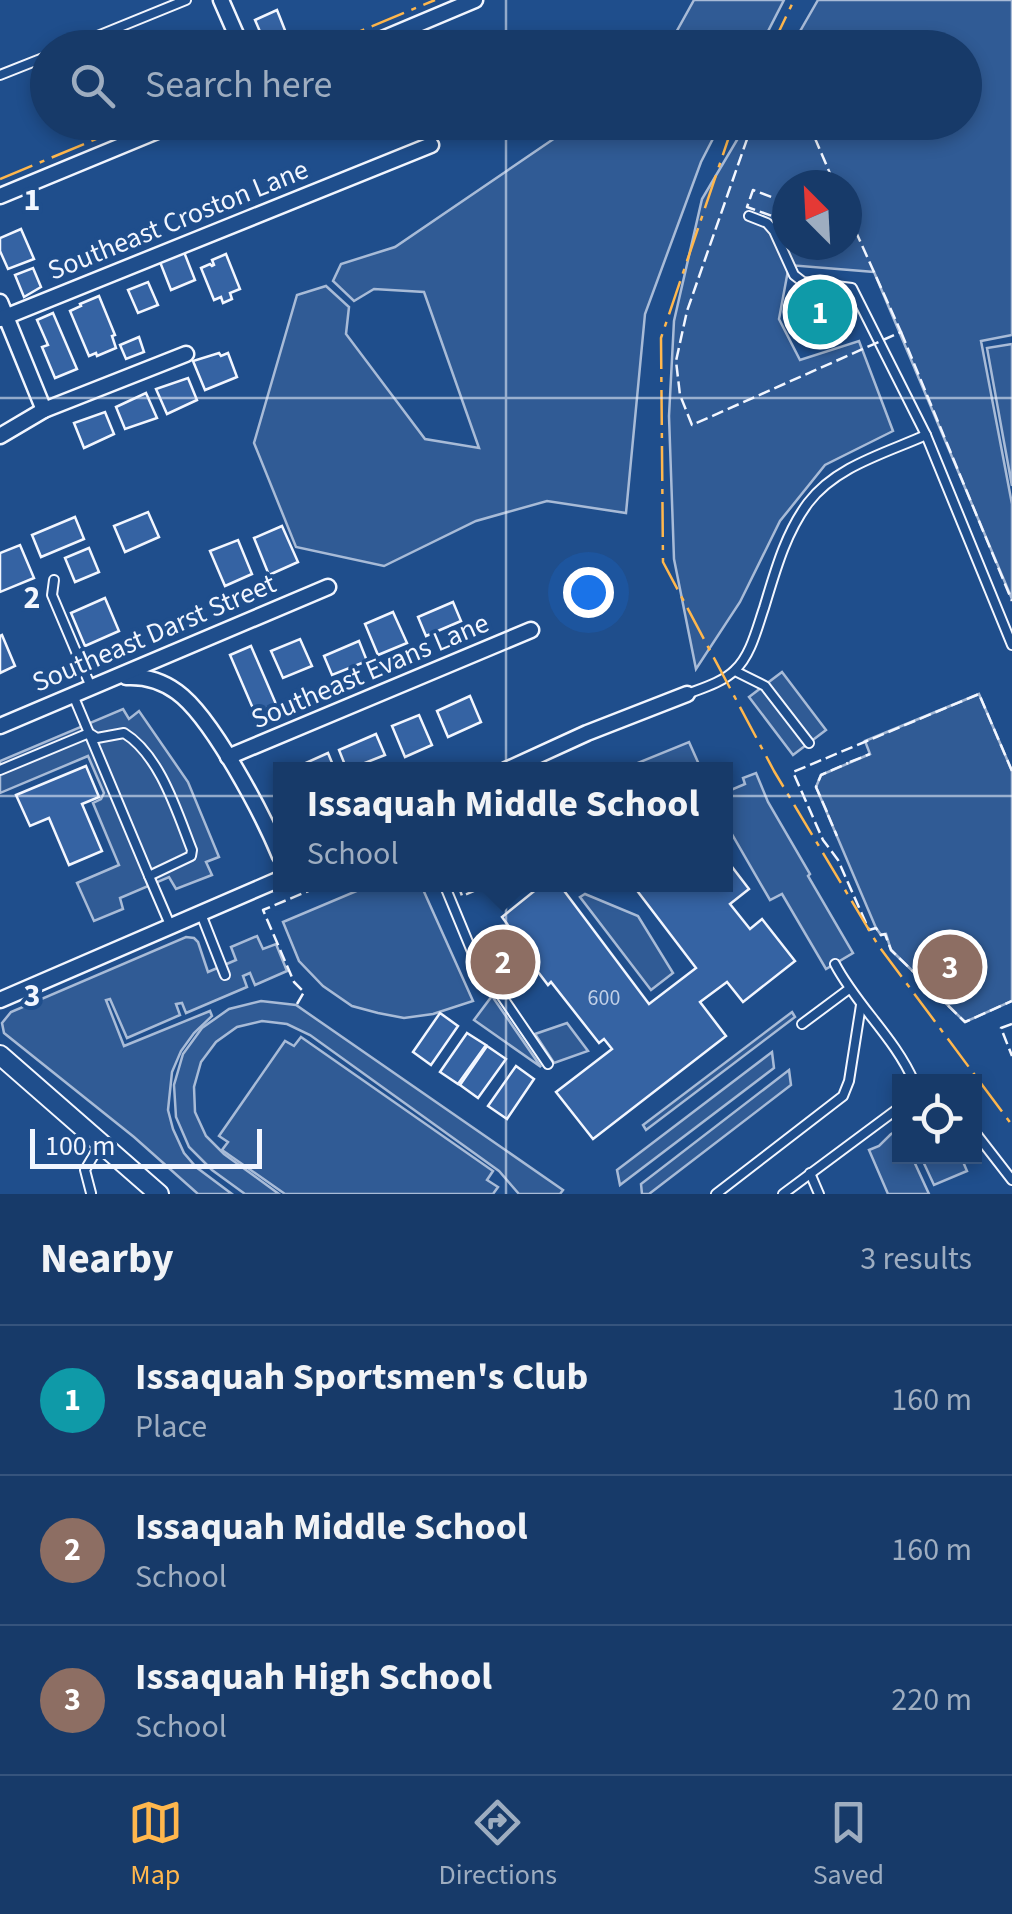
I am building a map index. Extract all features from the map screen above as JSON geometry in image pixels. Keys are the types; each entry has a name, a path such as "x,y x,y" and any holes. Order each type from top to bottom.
{"street":[{"path":"221,0 234,30"},
{"path":"404,30 475,0"},
{"path":"0,196 135,140"},
{"name":"Southeast Croston Lane","path":"2,312 431,145"},
{"path":"2,312 44,410"},
{"path":"0,436 44,410 186,354"},
{"name":"Southeast Darst Street","path":"0,726 328,587"},
{"name":"Southeast Evans Lane","path":"228,757 531,630"},
{"path":"106,682 138,676 158,681 187,700 228,757 273,842"},
{"path":"526,762 587,733 688,694"},
{"path":"0,1000 273,882"},
{"path":"0,1056 159,1194"}],"lane":[{"path":"112,30 186,0"},
{"path":"0,75 30,63"},
{"path":"749,216 767,223 774,231 794,276 803,282 852,288 926,436 1012,645"},
{"path":"688,694 735,670 746,654 782,553 808,503 836,476 926,436"},
{"path":"54,580 52,594 90,688"},
{"path":"998,610 1012,616"},
{"path":"735,670 764,686 809,743"},
{"path":"73,695 171,927"},
{"path":"0,770 89,733"},
{"path":"89,733 98,738 124,734 137,742 168,788 191,856 150,876"},
{"path":"447,892 473,954 548,1064"},
{"path":"201,914 225,975"},
{"path":"835,964 848,989 911,1074"},
{"path":"802,1024 848,989"},
{"path":"716,1194 842,1096 849,1081 861,1005"},
{"path":"783,1194 892,1115"},
{"path":"982,1141 1012,1180"},
{"path":"91,1193 85,1170 100,1143"},
{"path":"848,1145 852,1155"},
{"path":"810,1173 820,1194"}],"shaded area":[{"path":"694,0 784,0 769,30 677,30"},
{"path":"818,0 1012,0 1012,335 981,341 1012,504 1012,599 874,272 789,265 779,319 800,360 859,341 893,431 825,465 780,521 740,602 696,669 674,559 669,416 674,321 702,199 737,140 982,140 982,30 801,30"},
{"path":"552,140 712,140 645,314 626,513 547,501 476,521 384,566 296,547 254,443 297,295 326,286 349,307 346,334 425,439 479,448 424,292 374,289 354,301 333,281 341,264 395,247"},
{"path":"1012,344 1012,486 987,348"},
{"path":"782,672 826,730 793,755 749,697"},
{"path":"979,694 1012,771 1012,1001 965,1022 891,950 886,934 881,935 876,928 816,787 821,775 870,754 865,741"},
{"path":"123,709 129,719 139,711 188,782 219,857 206,862 212,875 176,889 169,877 120,898 123,909 94,921 77,883 119,865 93,803 104,793 88,756 0,793 0,761"},
{"path":"689,742 698,762 640,762"},
{"path":"756,773 768,802 853,953 826,969 782,894 770,900 733,836 733,789 745,784 743,778"},
{"path":"354,892 424,892 473,1001 433,1014 404,1018 352,1006 323,986 299,961 283,922"},
{"path":"585,894 638,916 673,973 651,990 580,897"},
{"path":"257,936 263,949 276,944 287,971 255,985 250,973 243,976 247,987 186,1013 182,1003 176,1004 180,1015 127,1038 110,999 106,1000 124,1046 210,1011 212,1016 181,1051 172,1072 168,1110 184,1153 232,1194 198,1194 4,1033 2,1023 11,1012 186,937 198,942 208,972 236,960 231,947"},
{"path":"492,996 541,1067 474,1020"},
{"path":"261,1001 296,1005 563,1190 560,1194 519,1194 499,1171 310,1035 287,1024 262,1021 237,1027 216,1042 201,1062 194,1087 195,1112 206,1136 279,1194 245,1194 189,1147 176,1117 174,1085 183,1054 202,1028 229,1009"},
{"path":"792,1012 795,1017 646,1130 643,1125"},
{"path":"567,1023 588,1051 554,1063 535,1034"},
{"path":"301,1037 493,1171 487,1180 498,1187 493,1194 285,1194 222,1150 228,1142 219,1136 285,1041 294,1046"},
{"path":"772,1052 774,1068 620,1185 617,1170"},
{"path":"789,1070 791,1085 649,1194 642,1194 641,1184"},
{"path":"891,1134 892,1164 915,1164 929,1194 888,1194 869,1150"},
{"path":"924,1164 964,1164 967,1171 934,1185"}],"building":[{"path":"277,10 285,30 259,30 255,20"},
{"path":"21,229 34,259 8,269 0,251 0,238"},
{"path":"184,252 195,280 171,290 160,262"},
{"path":"226,254 240,289 230,293 232,299 223,303 221,297 214,300 201,268 214,265 212,260"},
{"path":"33,268 41,287 24,297 15,275"},
{"path":"148,282 158,305 138,313 128,290"},
{"path":"830,294 840,318 833,321 835,325 818,332 816,328 810,330 800,306"},
{"path":"99,296 115,335 112,336 116,348 89,356 70,311"},
{"path":"53,313 77,369 55,378 42,347 48,345 37,320"},
{"path":"139,337 144,352 126,359 120,345"},
{"path":"228,353 237,377 205,390 193,361"},
{"path":"188,378 197,400 167,414 156,389"},
{"path":"146,393 157,418 125,429 116,407"},
{"path":"105,412 114,434 84,448 74,423"},
{"path":"148,512 159,537 125,552 114,526"},
{"path":"75,517 84,539 41,557 32,535"},
{"path":"282,526 298,562 269,575 254,538"},
{"path":"238,540 252,574 225,586 210,551"},
{"path":"20,545 34,578 0,592 0,553"},
{"path":"89,548 99,572 75,582 65,558"},
{"path":"105,598 119,631 85,646 71,613"},
{"path":"453,602 461,621 426,636 418,617"},
{"path":"393,612 407,643 378,655 365,624"},
{"path":"0,636 15,666 0,673"},
{"path":"300,639 312,666 283,678 271,651"},
{"path":"359,641 367,661 332,675 324,656"},
{"path":"251,646 276,704 255,713 230,655"},
{"path":"470,696 481,722 448,737 437,711"},
{"path":"419,715 432,745 405,757 392,726"},
{"path":"376,734 385,755 367,762 344,762 339,750"},
{"path":"328,753 332,762 308,762"},
{"path":"86,766 99,797 82,804 102,851 69,865 49,818 30,826 16,795"},
{"path":"733,868 749,889 730,904 750,929 762,919 795,961 743,1002 727,982 700,1002 726,1036 593,1139 556,1092 612,1049 604,1039 599,1043 551,982 548,985 510,935 513,932 502,917 533,892 565,892 649,1004 696,968 638,892 733,892"},
{"path":"440,1013 458,1026 431,1065 413,1052"},
{"path":"467,1033 486,1045 458,1084 440,1072"},
{"path":"487,1046 506,1059 478,1098 460,1085"},
{"path":"516,1066 534,1079 507,1119 488,1106"}],"fence":[{"path":"747,140 687,311 676,361 680,395 692,425 901,332 862,245"},
{"path":"816,140 829,170"},
{"path":"772,197 753,190 747,207 772,216"},
{"path":"901,332 1012,601"},
{"path":"1012,771 979,694 793,772 869,930 876,928 881,935 885,934 891,950 965,1022 1012,1001"},
{"path":"850,762 870,754"},
{"path":"827,812 816,787 821,775 848,763"},
{"path":"828,815 837,836"},
{"path":"297,1004 304,992 294,982 263,910 306,892"},
{"path":"461,892 462,896 471,892"},
{"path":"1012,1024 1001,1028 1012,1056"}],"power":[{"path":"363,30 435,0"},
{"path":"780,30 794,0"},
{"path":"0,179 94,140"},
{"path":"728,140 661,338 663,562 774,771 878,945 1012,1125"}],"place":[{"name":"Issaquah Sportsmen's Club","path":"820,312"},
{"name":"Issaquah Middle School","path":"503,962"},
{"name":"Issaquah High School","path":"950,967"}]}
